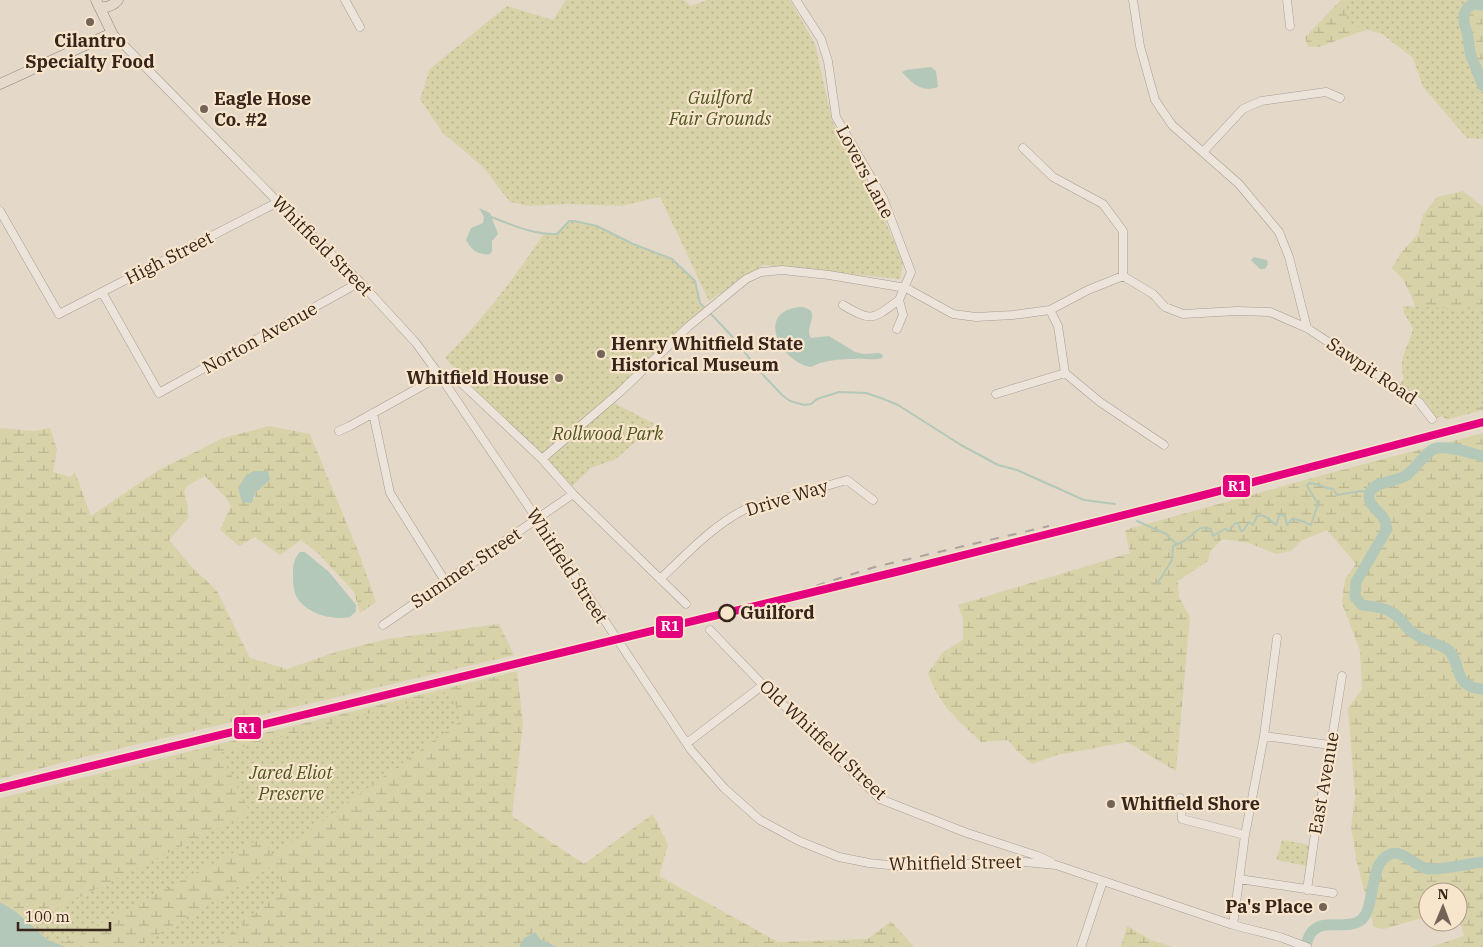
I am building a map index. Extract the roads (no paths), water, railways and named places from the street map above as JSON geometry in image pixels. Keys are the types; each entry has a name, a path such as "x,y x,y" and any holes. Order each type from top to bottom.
{"main road":[{"path":"100,2 106,8 115,4 118,0"},
{"name":"Whitfield Street","path":"100,2 112,33"},
{"path":"0,84 112,33"}],"street":[{"path":"345,0 360,27"},
{"name":"Lovers Lane","path":"796,0 820,39 828,61 836,117 883,198 911,272 906,288"},
{"path":"1133,0 1140,46 1155,100 1172,125 1239,184 1279,232 1289,257 1308,328"},
{"path":"1287,0 1290,26"},
{"name":"Whitfield Street","path":"112,33 278,202 360,282 416,343 538,519 609,629 687,743 707,770 760,820 799,841 839,857 898,866 1008,862 1056,865 1233,925 1307,947"},
{"path":"1203,152 1243,109 1261,101 1326,92 1340,98"},
{"path":"542,459 620,392 689,326 746,279 761,272 782,270 829,275 906,288 952,314 976,317 1050,310 1088,290 1123,276 1123,231 1103,204 1053,177 1023,148"},
{"name":"High Street","path":"0,211 59,314 278,202"},
{"name":"Sawpit Road","path":"1123,276 1153,294 1165,307 1183,314 1237,311 1270,312 1308,328 1418,402 1432,419"},
{"name":"Norton Avenue","path":"102,292 159,393 360,282"},
{"path":"843,305 868,318 881,314 899,300 906,288"},
{"path":"898,329 903,315 899,300"},
{"path":"1050,310 1058,326 1065,373 1100,402 1164,445"},
{"path":"996,394 1065,373"},
{"path":"339,431 440,376 456,378 542,459 573,494 686,604"},
{"path":"373,413 390,493 445,581"},
{"name":"Drive Way","path":"660,579 714,530 746,510 847,480 873,500"},
{"name":"Summer Street","path":"383,624 573,494"},
{"name":"Old Whitfield Street","path":"710,630 763,685 880,799 967,833 1038,856 1056,865"},
{"path":"1233,925 1245,835 1264,736 1277,638"},
{"name":"East Avenue","path":"1307,890 1318,812 1326,776 1342,676"},
{"path":"687,743 763,685"},
{"path":"1264,736 1330,745"},
{"path":"1180,798 1182,819 1245,835"},
{"path":"1008,846 1008,862"},
{"path":"1240,879 1333,893"},
{"path":"1081,947 1103,881"}],"waterway":[{"path":"1483,5 1473,4 1468,7 1464,14 1470,53 1483,86"},
{"path":"491,217 523,229 548,234 557,234 569,221 597,226 633,244 672,259 695,281 700,303 704,307"},
{"path":"711,314 764,376 790,401 804,405 839,392 866,393 898,405 961,445 998,465 1017,470 1084,500 1115,504"},
{"path":"1483,456 1454,449 1437,448 1429,452 1405,476 1373,488 1369,497 1371,504 1383,517 1387,529 1356,582 1355,597 1362,605 1379,607 1393,613 1413,633 1447,649 1452,654 1459,673 1466,684 1483,689"},
{"path":"1157,584 1172,560 1173,546 1185,541 1201,528 1211,529 1213,536 1225,529 1229,531 1235,523 1238,523 1241,531 1243,531 1249,522 1253,525 1257,516 1265,517 1276,525 1280,514 1285,516 1287,525 1292,519 1311,525 1318,504 1307,486 1309,483 1333,489 1337,495 1361,491 1370,492"},
{"path":"1137,521 1166,534 1178,544"},
{"path":"1305,947 1310,935 1316,928 1355,923 1365,916 1377,869 1380,863 1393,853 1430,869 1483,862"}],"railway":[{"path":"799,591 875,567 1049,526"}],"place":[{"name":"Cilantro Specialty Food","path":"90,22"},
{"name":"Eagle Hose Co. #2","path":"204,109"},
{"name":"Henry Whitfield State Historical Museum","path":"601,354"},
{"name":"Whitfield House","path":"559,378"},
{"name":"Guilford","path":"727,613"},
{"name":"Whitfield Shore","path":"1111,804"},
{"name":"Pa's Place","path":"1323,907"}],"park label":[{"name":"Guilford Fair Grounds","path":"720,108"},
{"name":"Rollwood Park","path":"608,434"},
{"name":"Jared Eliot Preserve","path":"291,783"}]}
